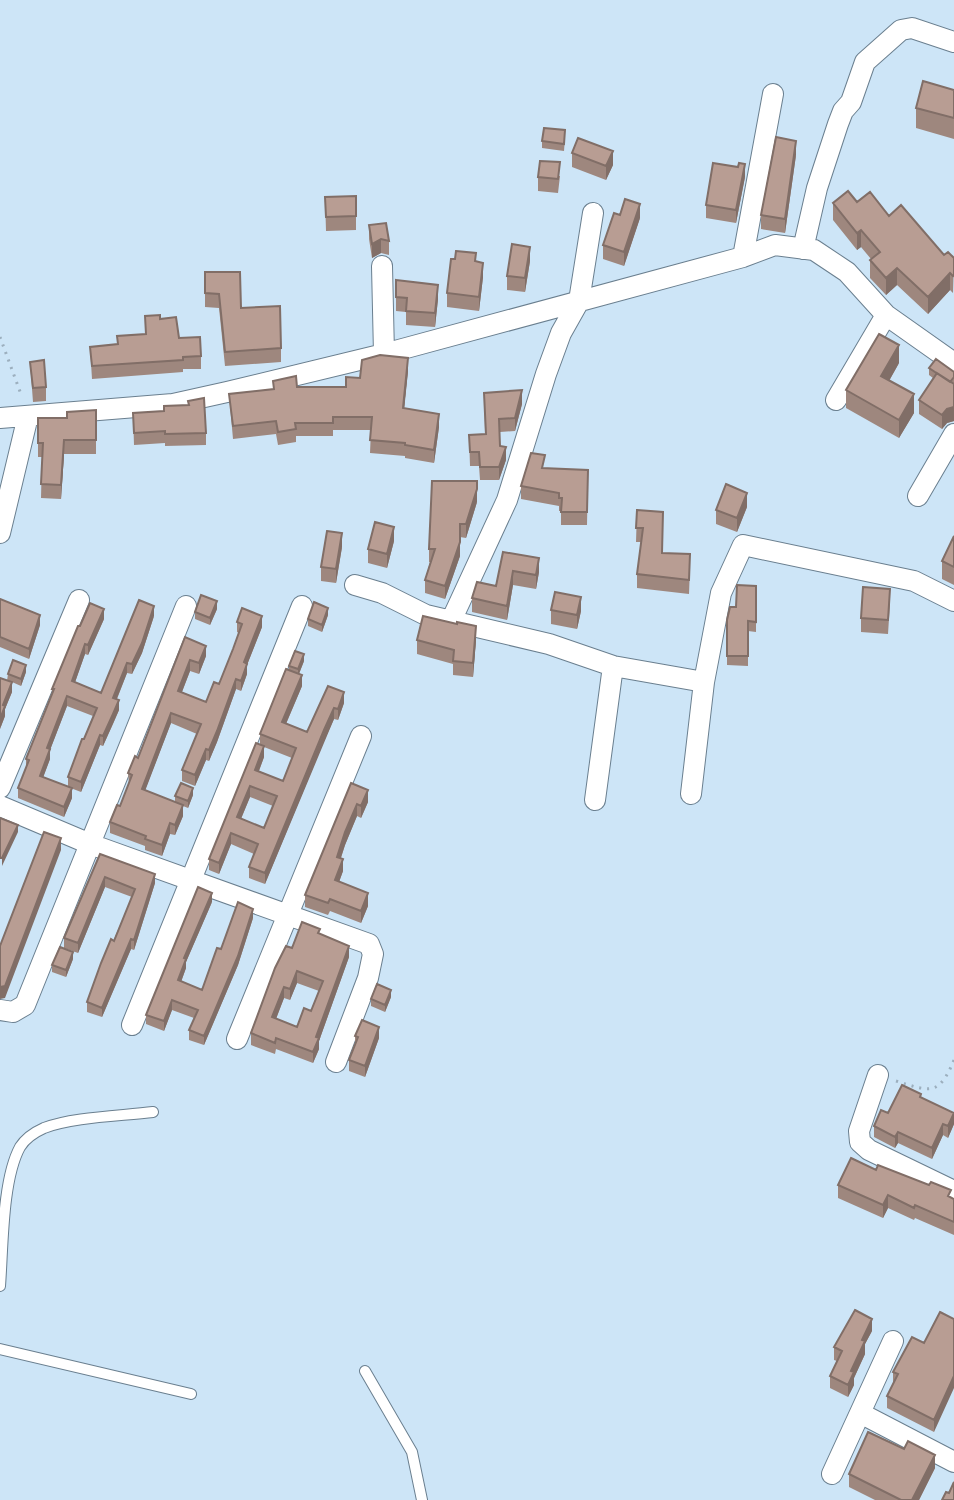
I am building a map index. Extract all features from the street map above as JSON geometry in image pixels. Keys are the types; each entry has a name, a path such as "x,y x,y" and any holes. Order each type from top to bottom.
{"street":[{"path":"803,249 817,188 838,124 851,102 865,62 901,30 912,28 954,42"},
{"path":"743,257 773,94"},
{"path":"451,621 507,500 550,363 561,333 579,301 593,213"},
{"path":"0,418 173,404 384,354 743,257 775,245 814,250 847,272 886,315 954,363"},
{"path":"382,266 384,354"},
{"path":"836,400 886,315"},
{"path":"0,533 28,416"},
{"path":"918,496 954,434"},
{"path":"691,794 704,682 721,593 743,545 914,581 954,601"},
{"path":"355,585 382,593 426,615 549,644 613,666 704,682"},
{"path":"0,788 79,600"},
{"path":"0,1010 13,1012 25,1005 186,606"},
{"path":"132,1025 302,606"},
{"path":"595,800 613,666"},
{"path":"237,1039 361,736"},
{"path":"0,806 90,844 369,944 373,950 368,978 336,1062"},
{"path":"878,1075 859,1131 860,1142 869,1150 949,1189 954,1167"},
{"path":"832,1474 893,1341"},
{"path":"860,1413 951,1455"}],"lane":[{"path":"0,1286 5,1206 20,1148 27,1138 41,1129 58,1124 153,1112"},
{"path":"0,1349 191,1394"},
{"path":"365,1371 412,1452 422,1500"}],"path":[{"path":"0,337 28,416"},
{"path":"878,1075 932,1090 945,1081 954,1060"}],"building":[{"path":"923,81 954,90 954,118 916,108"},
{"path":"544,128 565,130 564,144 542,141"},
{"path":"776,137 796,141 785,219 761,215"},
{"path":"578,138 613,151 606,166 572,153"},
{"path":"540,161 560,162 558,179 538,177"},
{"path":"713,163 738,167 739,163 745,164 736,210 706,205"},
{"path":"848,191 857,202 870,192 889,216 901,205 944,255 948,252 954,258 954,275 950,273 928,297 897,268 886,278 870,260 880,252 861,230 857,233 833,203"},
{"path":"356,196 356,216 326,217 325,197"},
{"path":"625,199 640,204 624,252 603,245 614,213 620,215"},
{"path":"386,223 389,241 381,239 372,244 369,225"},
{"path":"512,244 530,247 525,278 507,276"},
{"path":"456,251 476,253 475,261 483,263 479,297 447,293 451,259 455,259"},
{"path":"205,272 240,272 241,308 280,306 281,348 225,352 219,294 205,293"},
{"path":"396,280 438,285 435,313 406,311 407,298 396,297"},
{"path":"160,315 160,319 176,317 179,338 200,337 201,356 92,366 90,347 118,344 117,336 146,334 145,316"},
{"path":"879,334 899,345 881,376 914,394 899,420 846,390"},
{"path":"380,355 408,358 403,408 439,414 434,450 405,443 370,440 372,417 333,417 333,423 295,423 296,429 278,432 276,421 233,426 229,394 274,389 273,381 296,376 297,387 346,387 346,377 360,378 362,360"},
{"path":"936,359 954,372 950,382 929,368"},
{"path":"44,360 46,387 33,388 30,362"},
{"path":"937,373 954,384 954,407 942,415 919,400"},
{"path":"522,390 515,418 499,419 500,446 506,447 499,467 480,467 479,452 470,452 469,435 486,434 484,393"},
{"path":"204,398 206,433 134,433 133,413 164,411 164,406 189,405 188,401"},
{"path":"96,410 96,440 64,440 61,485 41,484 43,443 38,443 38,418 67,418 67,412"},
{"path":"531,453 545,455 542,468 588,470 587,512 561,512 562,498 559,498 559,493 521,486"},
{"path":"432,481 477,481 466,524 460,524 460,542 445,586 425,580 435,549 429,549"},
{"path":"726,484 747,493 737,518 716,510"},
{"path":"637,510 663,512 662,553 690,554 689,580 637,574 643,528 636,528"},
{"path":"375,522 394,527 387,554 368,549"},
{"path":"327,531 342,533 336,569 321,567"},
{"path":"954,536 954,567 942,561"},
{"path":"503,552 539,558 536,575 513,571 507,606 472,598 477,582 496,586"},
{"path":"737,585 756,586 756,622 748,621 748,656 727,656 727,620 730,607 736,607"},
{"path":"863,587 890,589 888,620 861,618"},
{"path":"555,592 581,597 577,615 551,610"},
{"path":"201,595 217,601 210,618 195,612"},
{"path":"0,599 40,615 29,649 0,637"},
{"path":"139,600 154,606 142,643 132,664 127,663 113,698 119,700 103,736 100,735 81,782 68,777 97,708 67,696 40,776 72,788 64,807 18,788 52,689 90,603 104,609 88,645 85,644 72,681 101,693"},
{"path":"314,602 328,608 322,625 308,619"},
{"path":"242,608 262,616 244,662 247,664 241,681 236,679 209,750 206,749 195,775 182,770 201,724 171,713 142,789 183,805 175,825 170,823 162,845 110,822 117,805 120,806 132,775 128,773 135,756 138,758 185,637 206,646 199,663 190,660 178,691 206,702 214,682 219,684 233,649 242,624 237,622"},
{"path":"423,616 476,626 473,663 453,661 454,650 417,640"},
{"path":"295,651 304,654 298,669 289,666"},
{"path":"13,660 26,665 21,679 8,674"},
{"path":"286,669 302,675 282,722 307,732 328,686 344,692 338,709 334,708 324,730 265,873 249,867 258,844 231,833 219,863 209,859 256,743 264,746 255,770 283,781 296,748 260,734","holes":["250,786 277,796 264,828 237,817"]},
{"path":"0,678 12,682 0,719"},
{"path":"181,783 193,788 188,801 175,796"},
{"path":"351,783 368,790 361,806 357,804 345,832 337,857 343,859 335,880 368,893 361,911 330,899 328,903 305,895"},
{"path":"0,818 18,825 2,858 0,858"},
{"path":"44,832 61,838 5,986 0,987 0,946"},
{"path":"100,854 155,874 134,940 131,939 102,1008 87,1002 111,939 114,941 135,889 105,877 78,943 64,938"},
{"path":"198,887 212,893 184,958 178,980 202,990 238,902 253,909 238,956 204,1036 189,1030 198,1010 172,1000 164,1021 146,1015"},
{"path":"302,922 320,929 318,933 349,946 313,1052 276,1038 275,1043 251,1033 275,968 286,946 292,948","holes":["297,971 323,981 311,1011 304,1008 297,1027 272,1017 284,987 290,989"]},
{"path":"60,947 73,952 66,970 52,965"},
{"path":"377,984 391,990 385,1005 371,999"},
{"path":"362,1020 379,1027 365,1066 349,1060"},
{"path":"902,1085 954,1113 948,1126 943,1124 932,1148 898,1132 895,1137 874,1126 881,1110 888,1113"},
{"path":"851,1158 876,1170 878,1165 951,1190 948,1196 954,1199 954,1222 888,1195 883,1205 838,1185"},
{"path":"855,1310 872,1319 848,1385 830,1376 842,1351 834,1347"},
{"path":"940,1312 954,1319 954,1376 934,1420 887,1396 898,1374 893,1372 912,1337 924,1343"},
{"path":"868,1432 904,1449 908,1441 935,1455 912,1500 901,1500 849,1474"},
{"path":"954,1482 954,1500 942,1500 946,1492 949,1493"}]}
